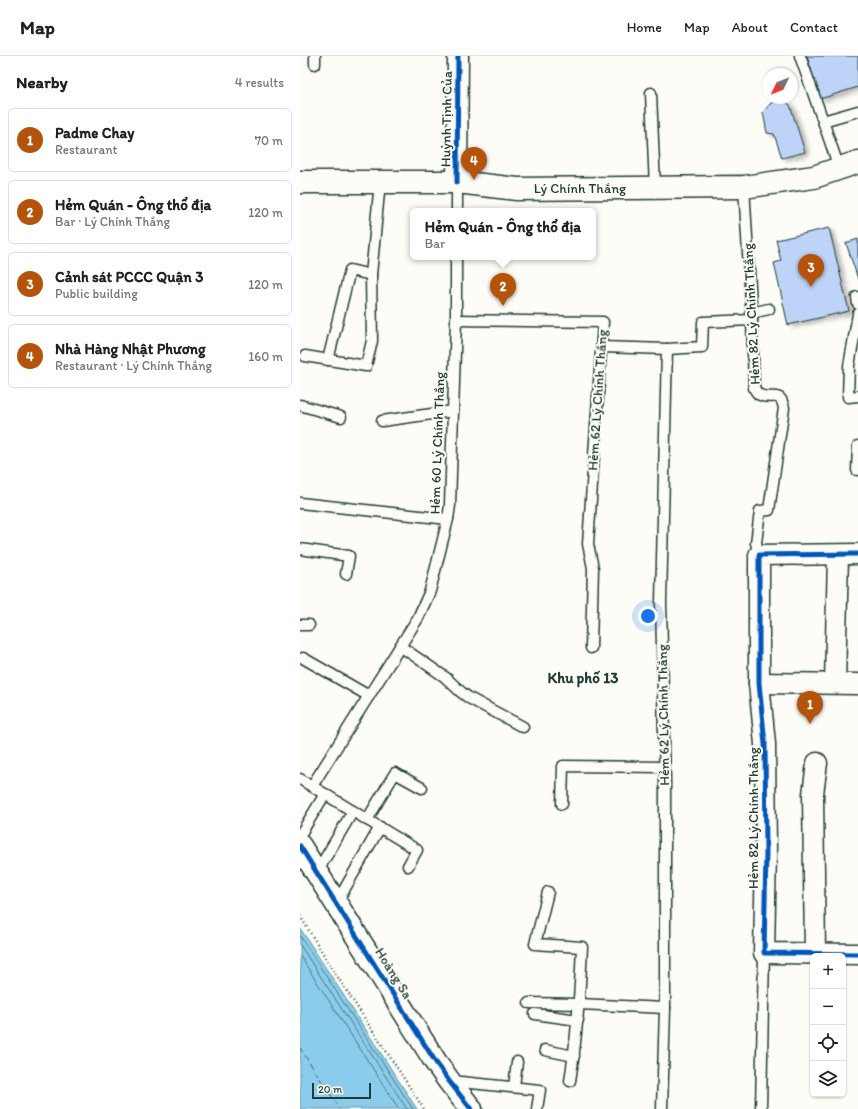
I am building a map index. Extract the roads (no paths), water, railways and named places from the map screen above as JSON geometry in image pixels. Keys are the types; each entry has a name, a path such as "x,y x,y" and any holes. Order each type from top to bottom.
{"main road":[{"name":"Lý Chính Thắng","path":"300,182 457,182 517,189 744,187 814,177 848,165"},
{"name":"Hoàng Sa","path":"300,846 431,1054 449,1081 471,1109"}],"street":[{"name":"Huỳnh Tịnh Của","path":"457,182 458,56"},
{"path":"760,555 858,554"},
{"name":"Hẻm 82 Lý Chính Thắng","path":"760,555 759,683 765,744 766,852 764,953"},
{"path":"835,684 838,555"},
{"path":"759,683 858,684"},
{"path":"815,953 813,802 817,763"},
{"path":"764,953 810,953"},
{"path":"846,954 858,954"}],"lane":[{"path":"800,56 823,121 848,165"},
{"path":"651,94 655,188"},
{"path":"823,121 858,112"},
{"path":"305,356 366,366 372,341 371,275 380,182"},
{"path":"457,182 457,208"},
{"name":"Hẻm 82 Lý Chính Thắng","path":"744,187 754,388 759,395 765,397 777,397 783,401 784,408 769,510 760,511 756,544 760,555"},
{"name":"Hẻm 60 Lý Chính Thắng","path":"312,786 418,618 430,591 448,519 450,505 456,320 456,260"},
{"path":"328,360 350,270 371,275"},
{"path":"601,348 667,349 702,347 703,322 751,317 768,309"},
{"path":"858,314 849,366 848,396 858,396"},
{"name":"Hẻm 62 Lý Chính Thắng","path":"456,320 602,322 588,544 594,568 591,648"},
{"name":"Hẻm 62 Lý Chính Thắng","path":"662,1109 665,1008 664,767 661,602 667,349"},
{"path":"300,405 341,417"},
{"path":"382,420 453,411"},
{"path":"857,470 858,446"},
{"path":"300,503 448,519"},
{"path":"300,549 349,556 346,574"},
{"path":"400,646 445,677 469,698 523,727"},
{"path":"303,658 369,696"},
{"path":"562,804 564,766 664,767"},
{"path":"367,820 395,773 422,788"},
{"path":"301,781 312,786 417,850 408,866"},
{"path":"300,836 325,794"},
{"path":"316,872 353,811"},
{"path":"336,904 380,828"},
{"path":"548,892 535,944 582,947 578,1020 570,1081"},
{"name":"Hẻm 82 Lý Chính Thắng","path":"761,1109 764,953"},
{"path":"529,1003 665,1008"},
{"path":"535,1014 578,1020"},
{"path":"545,1050 574,1056"},
{"path":"514,1087 518,1062"},
{"path":"449,1081 540,1090 538,1109"}],"water":[{"path":"300,928 417,1109 300,1109"}],"place":[{"name":"Nhà Hàng Nhật Phương","path":"474,180"},
{"name":"Cảnh sát PCCC Quận 3","path":"811,287"},
{"name":"Hẻm Quán - Ông thổ địa","path":"503,306"},
{"name":"Padme Chay","path":"810,724"}],"district":[{"name":"Khu phố 13","path":"583,678"}]}
